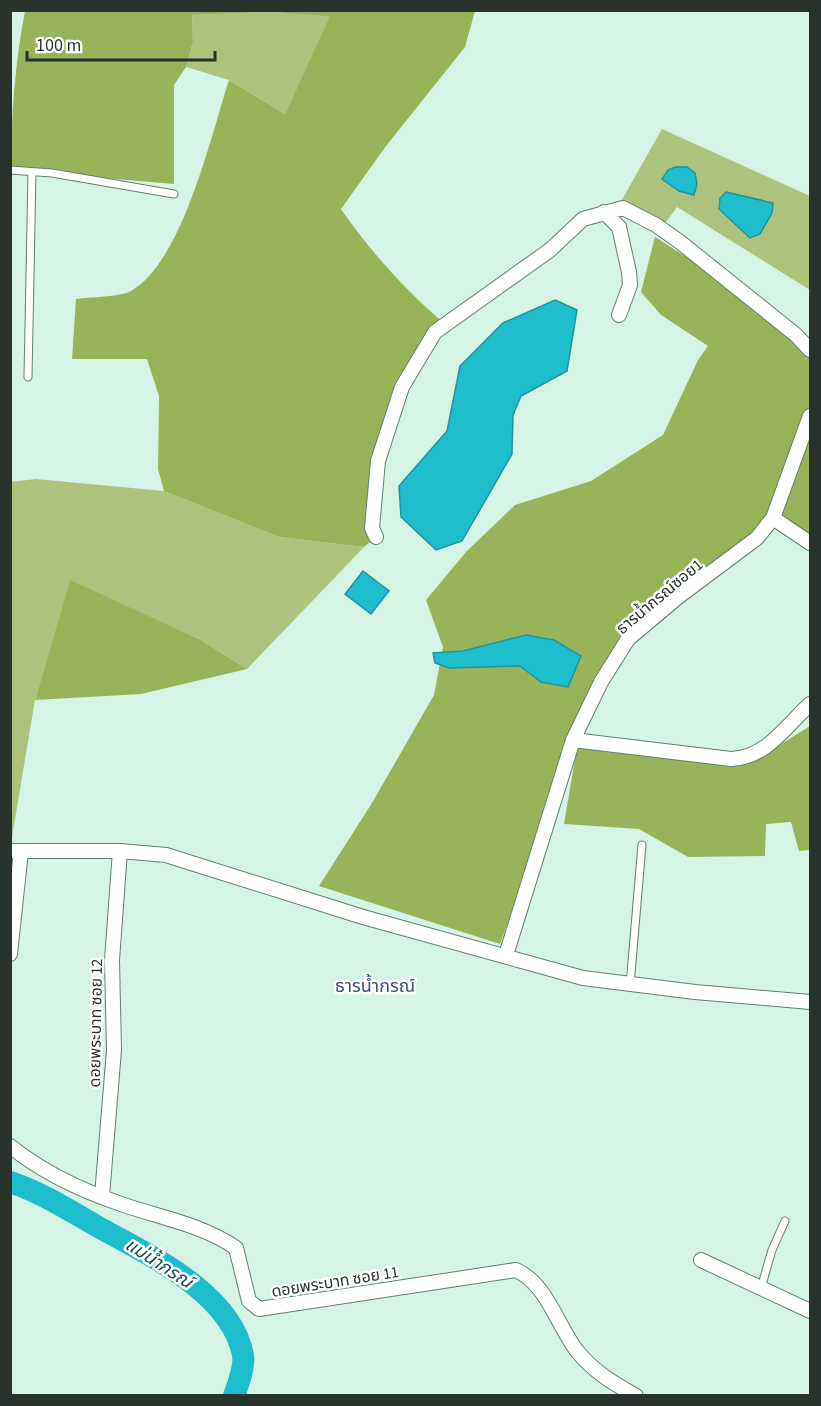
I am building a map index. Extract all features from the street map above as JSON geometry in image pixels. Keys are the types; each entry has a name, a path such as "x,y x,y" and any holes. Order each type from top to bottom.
{"street":[{"path":"376,537 372,528 378,461 402,387 435,332 550,250 583,219 623,208 656,225 796,335 810,350"},
{"path":"604,212 619,227 629,272 630,285 619,315"},
{"name":"ธารน้ำกรณ์ซอย1","path":"506,955 573,740 601,682 628,639 678,597 757,538 773,518 810,416"},
{"path":"773,518 810,543"},
{"path":"573,740 731,759 745,758 765,748 810,704"},
{"path":"10,954 16,851 120,851 166,855 363,917 583,978 810,1002"},
{"name":"ดอยพระบาท ซอย 12","path":"102,1196 114,1050 112,960 120,851"},
{"name":"ดอยพระบาท ซอย 11","path":"10,1146 34,1165 102,1196 217,1235 236,1248 249,1301 259,1309 516,1270 531,1277 577,1350 601,1376 636,1395"},
{"path":"701,1260 810,1311"}],"lane":[{"path":"10,170 174,194"},
{"path":"28,377 32,172"},
{"path":"630,984 642,845"},
{"path":"761,1288 772,1250 785,1221"}],"green space":[{"path":"25,11 475,11 465,47 386,146 341,209 389,270 445,324 402,387 372,528 376,537 364,547 279,537 164,491 158,469 159,396 147,359 72,359 76,299 113,296 131,291 149,276 166,253 193,195 229,80 285,114 330,16 271,12 192,15 193,42 186,67 174,85 174,184 11,170 14,90"},
{"path":"271,12 331,15 285,114 229,80 186,67 193,42 192,15"},
{"path":"662,129 810,196 810,290 677,207 664,225 620,203"},
{"path":"655,237 738,290 810,350 810,416 803,440 810,436 810,543 773,518 628,639 573,740 500,944 319,886 372,803 434,695 443,647 426,600 466,552 515,505 591,481 663,435 698,360 708,346 661,315 641,292"},
{"path":"36,479 164,491 279,537 364,547 247,669 199,639 70,581 35,700 11,843 10,482"},
{"path":"70,580 199,639 247,669 141,694 35,700"},
{"path":"810,726 810,850 799,851 791,822 766,824 765,856 688,857 639,829 564,824 577,747 747,765"}],"water":[{"path":"675,167 687,167 695,173 697,184 694,195 679,191 662,179 668,170"},
{"path":"726,192 773,203 772,213 760,234 750,238 719,209 720,198"},
{"path":"555,300 577,310 567,371 521,396 513,415 512,454 462,541 436,550 401,517 399,486 447,431 460,366 503,323"},
{"path":"363,571 389,591 371,614 345,594"},
{"path":"526,635 554,640 581,656 568,687 541,682 520,666 449,668 435,663 433,653 463,651"}],"waterway":[{"name":"แม่น้ำกรณ์","path":"10,1182 45,1197 142,1251 186,1279 206,1295 223,1313 236,1333 243,1355 242,1370 234,1396"}],"district":[{"name":"ธารน้ำกรณ์","path":"375,986"}]}
